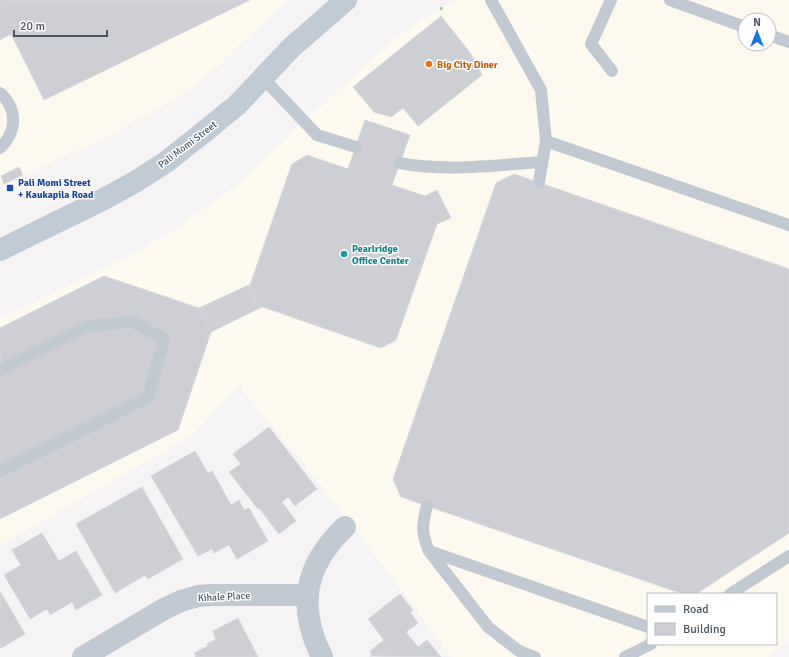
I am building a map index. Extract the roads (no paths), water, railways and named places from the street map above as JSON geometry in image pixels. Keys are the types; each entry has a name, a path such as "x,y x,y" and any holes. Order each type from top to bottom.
{"street":[{"name":"Pali Momi Street","path":"0,250 135,182 166,162 237,105 292,47 346,0"},
{"path":"322,657 312,636 309,621 308,595 315,566 322,553 331,540 345,527"},
{"name":"Kihale Place","path":"83,657 164,609 181,601 198,596 308,595"}],"lane":[{"path":"491,0 541,90 546,141 538,182"},
{"path":"611,0 591,44 612,71"},
{"path":"670,0 737,24"},
{"path":"777,38 789,42"},
{"path":"263,78 317,134 356,147"},
{"path":"0,93 6,98 14,113 12,130 7,142 0,148"},
{"path":"546,141 789,225"},
{"path":"400,163 420,167 442,168 542,162"},
{"path":"0,370 88,326 134,322 164,339 148,398 0,472"},
{"path":"426,506 423,521 424,538 429,551 488,627 519,651 535,657"},
{"path":"429,551 647,627"},
{"path":"732,593 789,556"},
{"path":"625,657 649,645"}],"place":[{"name":"Big City Diner","path":"429,64"},
{"name":"Pali Momi Street + Kaukapila Road","path":"10,188"},
{"name":"Pearlridge Office Center","path":"344,254"}]}
